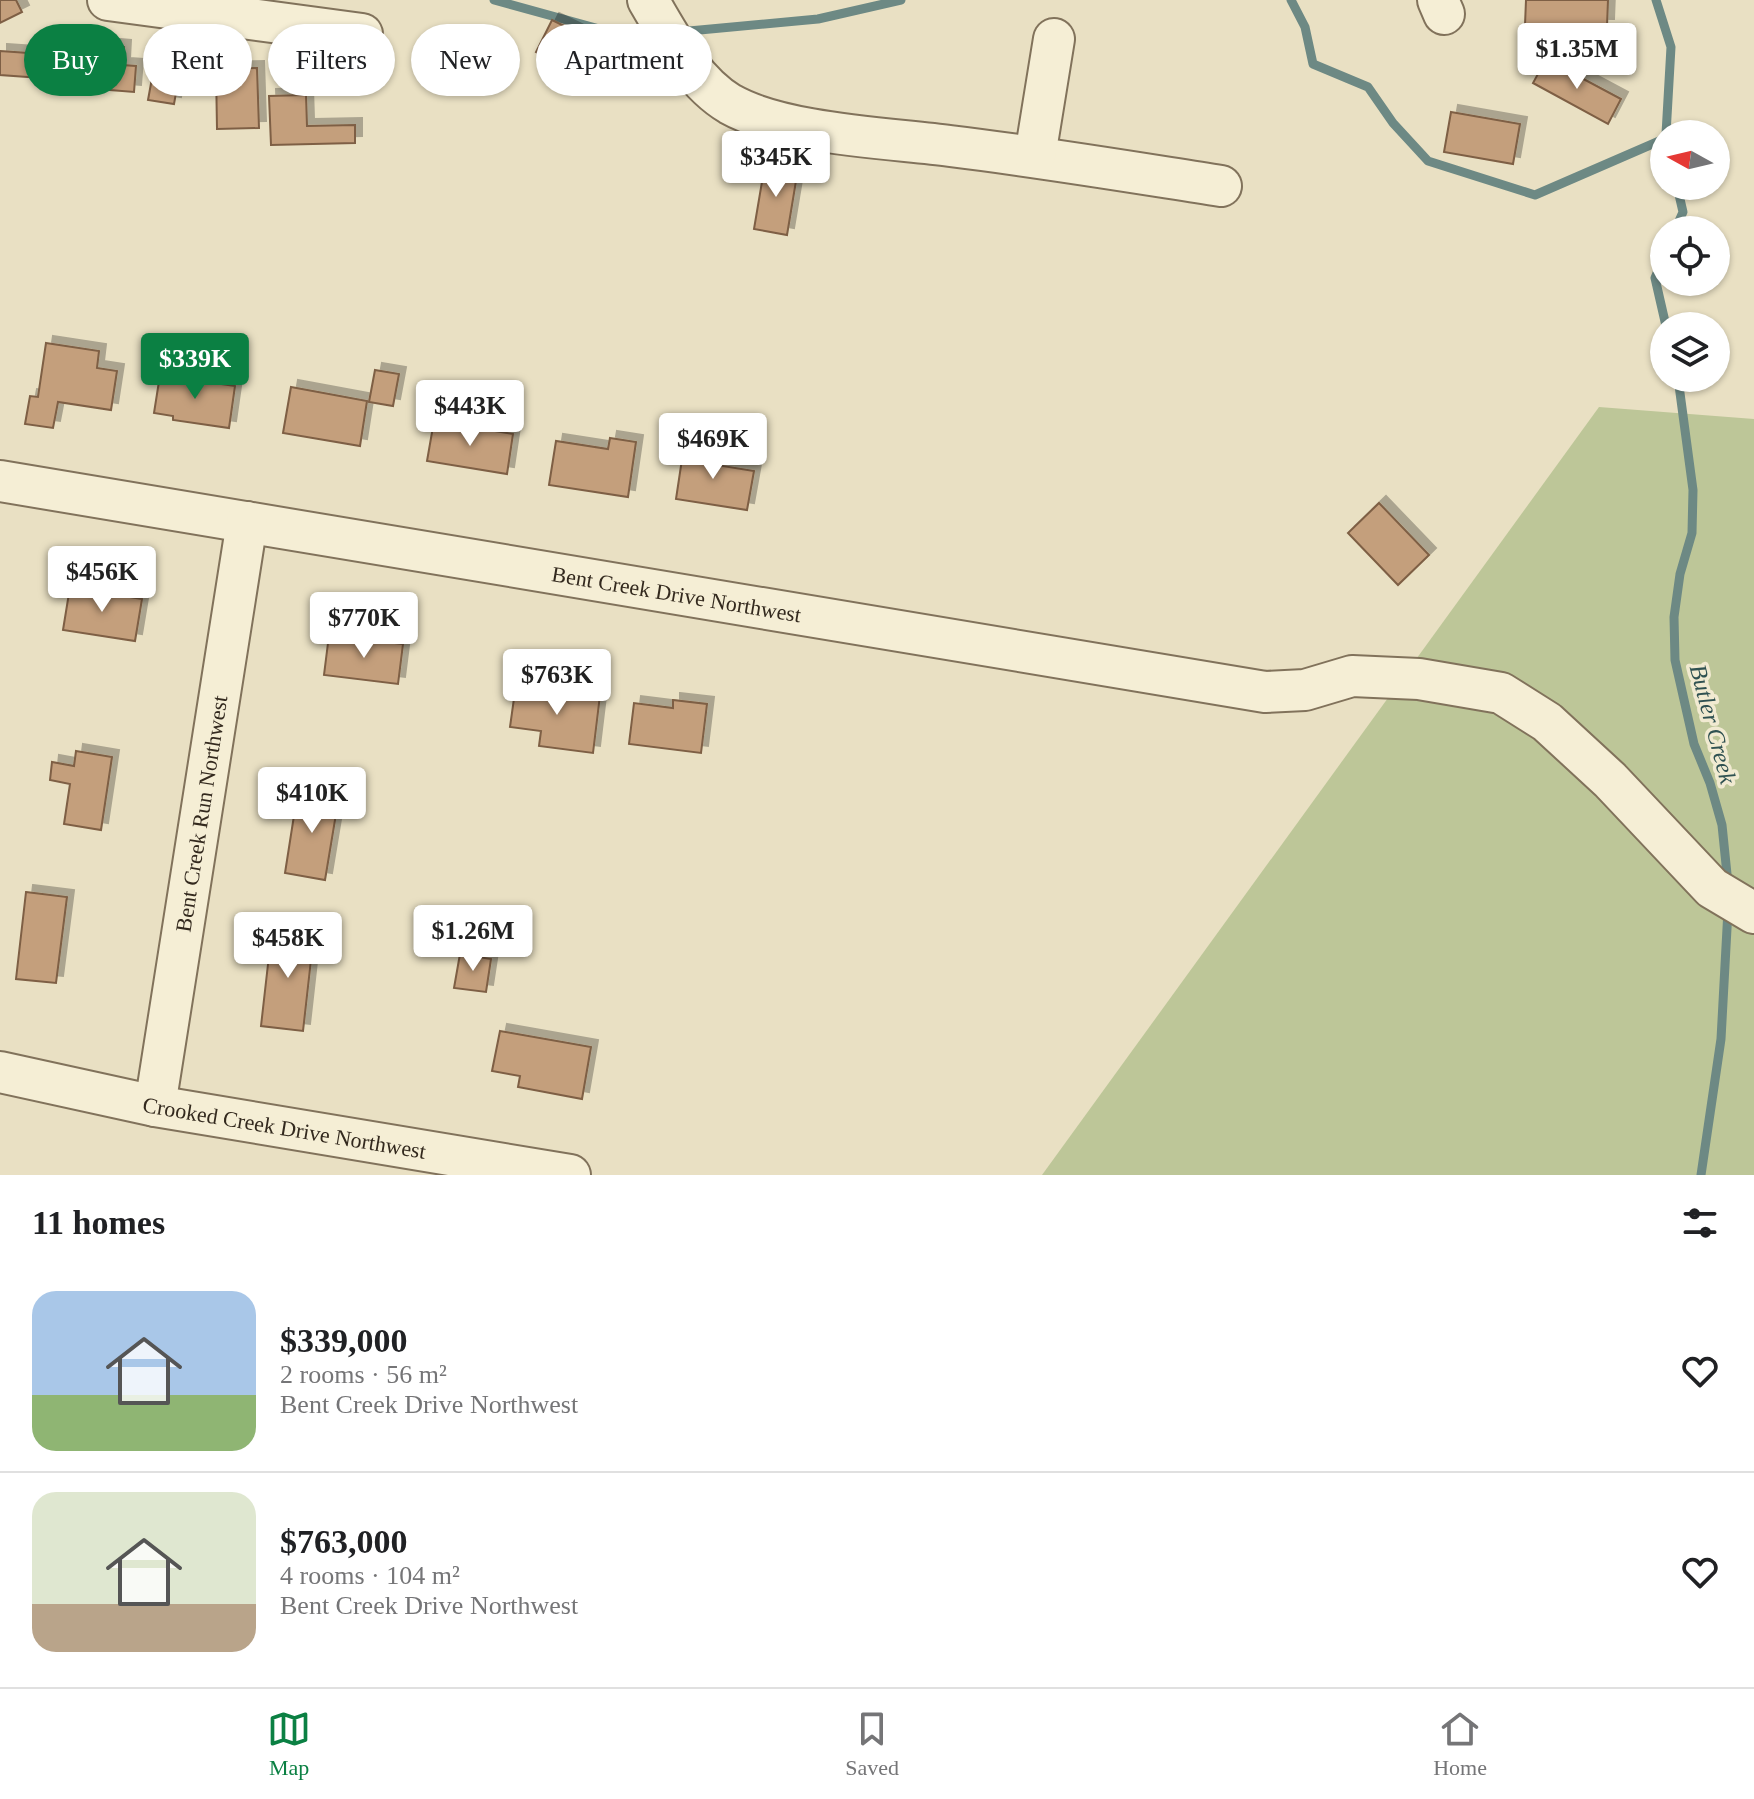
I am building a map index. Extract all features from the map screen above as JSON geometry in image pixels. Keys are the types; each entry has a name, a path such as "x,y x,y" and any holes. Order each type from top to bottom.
{"street":[{"path":"108,0 287,24"},
{"path":"648,0 702,80 715,93 748,113 809,128 1035,156 1221,186"},
{"path":"1035,156 1054,39"},
{"name":"Bent Creek Drive Northwest","path":"0,481 1265,692 1305,690 1352,676 1419,679 1501,693 1547,722 1610,780 1712,888 1754,913"},
{"name":"Bent Creek Run Northwest","path":"155,1106 247,522"},
{"name":"Crooked Creek Drive Northwest","path":"0,1072 155,1106 570,1175"}],"green space":[{"path":"1599,407 1754,419 1754,1175 1042,1175"}],"building":[{"path":"0,0 16,0 22,12 0,23"},
{"path":"1526,0 1608,0 1607,26 1525,25"},
{"path":"0,51 24,53 24,77 0,75"},
{"path":"1546,59 1621,99 1608,124 1533,83"},
{"path":"127,65 136,66 134,92 127,91"},
{"path":"252,68 257,68 259,128 217,129 216,96 252,96"},
{"path":"149,96 175,96 174,104 148,100"},
{"path":"269,96 306,96 307,126 355,125 355,143 271,145"},
{"path":"1451,112 1520,124 1513,164 1444,152"},
{"path":"765,164 798,169 787,235 754,229"},
{"path":"46,343 99,351 97,368 117,371 111,410 58,402 53,428 25,424 30,396 38,397"},
{"path":"375,370 399,374 393,406 369,402"},
{"path":"160,375 235,386 229,428 173,420 173,416 154,413"},
{"path":"291,387 367,401 360,446 283,433"},
{"path":"434,421 513,434 507,474 427,461"},
{"path":"610,438 636,442 628,497 549,485 556,441 608,449"},
{"path":"684,446 712,450 710,464 754,471 747,510 676,499"},
{"path":"1379,503 1429,555 1398,585 1348,533"},
{"path":"70,587 142,599 135,641 63,630"},
{"path":"329,635 403,644 398,684 324,675"},
{"path":"516,684 600,695 593,753 539,746 541,731 510,727"},
{"path":"673,700 707,704 701,753 629,744 634,703 673,708"},
{"path":"76,751 112,757 101,830 64,824 70,784 50,780 52,762 74,766"},
{"path":"298,790 339,796 325,880 285,873"},
{"path":"26,892 67,897 56,983 16,979"},
{"path":"272,929 314,933 303,1031 261,1026"},
{"path":"460,954 491,959 486,992 454,988"},
{"path":"500,1031 591,1047 582,1099 518,1087 520,1076 492,1071"}],"waterway":[{"path":"494,0 581,24"},
{"path":"712,29 818,19 901,0"},
{"path":"1291,0 1305,27 1313,64 1368,87 1393,123 1428,161 1535,195 1650,145"},
{"name":"Butler Creek","path":"1656,0 1671,47 1667,120"},
{"name":"Butler Creek","path":"1680,200 1681,216"},
{"name":"Butler Creek","path":"1659,296 1663,312"},
{"name":"Butler Creek","path":"1680,392 1693,490 1692,533 1680,574 1674,617 1675,660 1694,744 1722,825 1728,884"},
{"name":"Butler Creek","path":"1701,1175 1721,1039 1728,910"}]}
